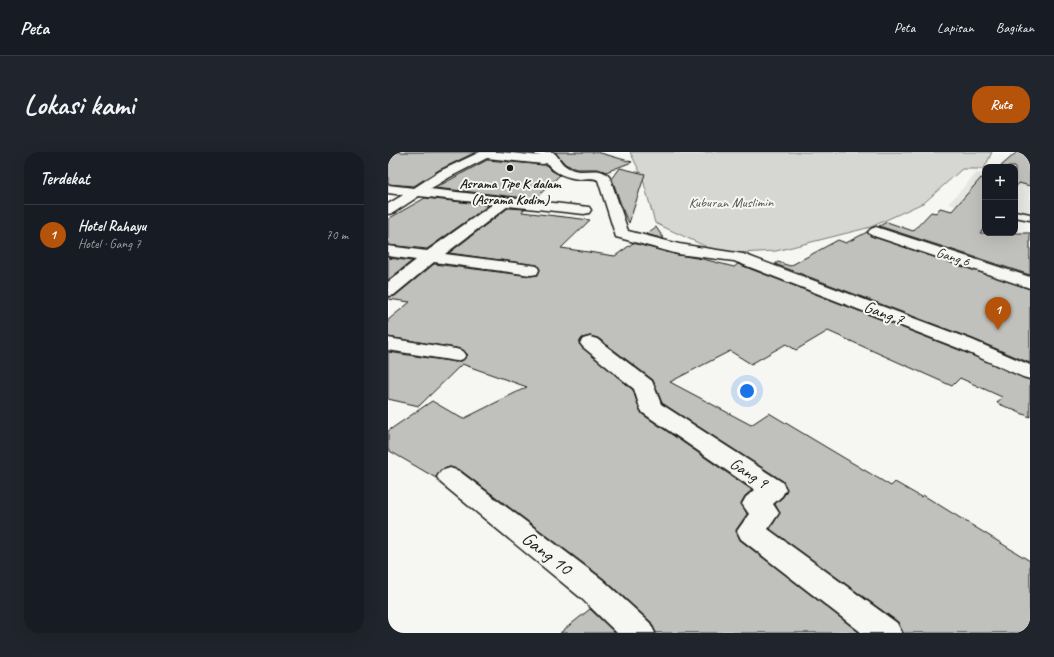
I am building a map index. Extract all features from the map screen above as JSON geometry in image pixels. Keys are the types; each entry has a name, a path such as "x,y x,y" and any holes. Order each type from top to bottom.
{"street":[{"path":"388,210 445,174 487,153 541,156"},
{"name":"Gang 7","path":"541,156 550,155 554,164 568,173 593,173 604,178 621,234 678,249 737,257 965,344 1030,373"},
{"path":"388,189 584,210"},
{"path":"388,291 431,256 505,202"},
{"name":"Gang 6","path":"876,232 1030,283"},
{"path":"388,251 531,270"},
{"name":"Gang 9","path":"590,343 644,386 651,408 773,489 755,504 765,513 751,531 886,633"},
{"path":"388,344 456,355"},
{"name":"Gang 10","path":"450,477 592,589 639,633"}],"lane":[{"path":"1018,215 1030,217"}],"shaded area":[{"path":"1018,152 1030,152 1030,222 1018,220 1018,164 1002,164"},
{"path":"977,173 982,174 982,211 948,204"}],"green space":[{"name":"Kuburan Muslimin","path":"630,152 992,152 986,164 982,164 982,169 962,169 925,202 871,227 776,251 722,254 655,223 642,176"}],"building":[{"path":"388,152 476,152 439,170 414,186 388,184"},
{"path":"555,152 597,152 632,162 606,172 597,169 576,169 565,164"},
{"path":"1017,152 1030,152 1030,186 1019,183 1018,184 1018,164 1003,164"},
{"path":"487,160 546,165 552,171 560,175 535,199 435,188"},
{"path":"620,168 645,174 629,223 612,179"},
{"path":"982,178 982,231 980,233 982,233 982,236 1018,236 1018,233 1030,233 1030,275 879,226 887,222 913,231 931,212 936,213 940,208 952,211"},
{"path":"425,198 489,205 427,249 388,245 388,219"},
{"path":"508,208 524,209 522,212 590,220 561,248 615,256 633,243 678,255 703,259 734,267 738,264 957,349 1030,380 1030,417 997,403 1002,397 960,378 952,386 828,331 796,350 786,344 751,364 730,351 670,382 751,425 769,413 891,486 895,482 921,497 923,495 1030,561 1030,633 903,633 898,622 770,529 780,513 775,504 783,497 787,490 783,481 662,403 653,380 598,338 590,336 582,338 579,344 633,390 642,414 752,490 745,496 741,503 747,514 736,530 740,540 860,633 656,633 651,622 604,579 460,470 450,467 441,470 436,478 388,450 388,431 432,401 463,419 527,387 462,364 419,406 388,399 388,352 456,362 463,360 468,355 463,350 456,348 388,337 388,320 410,302 388,299 388,297 395,296 434,264 531,276 538,275 540,269 537,265 449,253"},
{"path":"656,227 664,239 646,234"},
{"path":"867,232 871,236 1030,289 1030,363 973,339 775,264 778,262 790,266 838,240 846,243"},
{"path":"388,258 412,261 388,280"},
{"path":"590,609 615,633 560,633"}],"place":[{"name":"Asrama Tipe K dalam (Asrama Kodim)","path":"510,168"},
{"name":"Hotel Rahayu","path":"998,330"}]}
